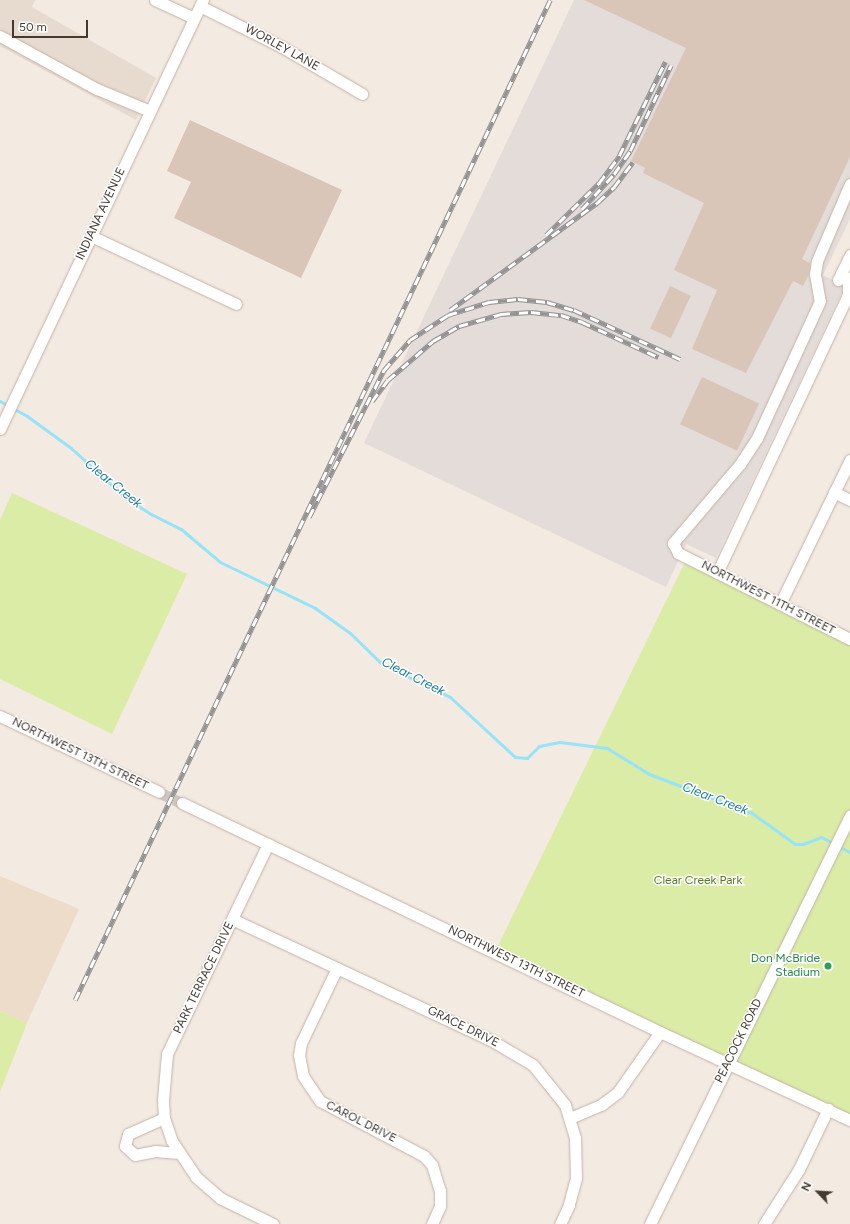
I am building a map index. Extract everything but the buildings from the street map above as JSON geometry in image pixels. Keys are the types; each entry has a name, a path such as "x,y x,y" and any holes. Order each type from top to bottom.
{"street":[{"path":"155,0 194,18"},
{"name":"INDIANA AVENUE","path":"2,425 201,3"},
{"name":"WORLEY LANE","path":"201,3 282,47 362,94"},
{"path":"0,36 97,89 150,111"},
{"name":"NORTHWEST 11TH STREET","path":"850,184 829,231 815,274 820,301 757,438 740,464 673,543 678,553 687,558 850,639"},
{"path":"91,236 236,304"},
{"path":"717,573 848,295 848,279 839,276 850,255"},
{"path":"780,604 850,460"},
{"path":"834,492 850,500"},
{"name":"NORTHWEST 13TH STREET","path":"0,716 159,792"},
{"name":"NORTHWEST 13TH STREET","path":"182,804 660,1032 729,1062 850,1120"},
{"name":"PEACOCK ROAD","path":"650,1224 849,817"},
{"name":"PARK TERRACE DRIVE","path":"268,844 167,1054 163,1087 164,1118 179,1153 196,1177 220,1198 273,1224"},
{"name":"GRACE DRIVE","path":"232,918 519,1055 532,1065 558,1093 570,1118 575,1138 576,1178 569,1205 560,1224"},
{"name":"CAROL DRIVE","path":"337,968 301,1043 300,1063 303,1076 320,1101 424,1156 432,1165 440,1191 440,1206 432,1224"},
{"path":"570,1118 601,1105 618,1092 660,1032"},
{"path":"765,1224 799,1169 828,1109"},
{"path":"164,1118 128,1134 126,1146 135,1155 155,1151 179,1153"}],"shaded area":[{"path":"0,0 35,0 32,7 156,78 136,120 0,46"},
{"path":"574,0 850,0 850,219 823,275 845,286 716,558 686,544 666,587 364,443"},
{"path":"0,876 79,909 27,1023 0,1011"}],"green space":[{"path":"12,493 187,574 112,734 0,679 0,520"},
{"name":"Clear Creek Park","path":"687,558 850,639 850,1120 495,952"},
{"path":"0,1011 27,1023 0,1092"}],"waterway":[{"name":"Clear Creek","path":"0,401 27,416 71,448 126,498 151,514 181,529 220,562 315,608 350,633 382,664 450,697 515,757 527,758 539,746 560,742 607,748 649,774 752,813 795,844 803,844 821,837 833,843"},
{"name":"Clear Creek","path":"838,846 850,852"}],"tunnel":[{"path":"159,792 182,803"}],"railway":[{"path":"75,1000 550,0"},
{"path":"546,235 599,183 619,156 665,62"},
{"path":"582,209 614,174 630,151 671,65"},
{"path":"450,310 598,202 614,187 633,162"},
{"path":"309,517 384,370 410,340 448,315 489,302 518,299 547,302 574,310 680,359"},
{"path":"372,401 388,380 433,341 459,326 501,314 531,312 561,315 582,322 658,357"}],"place":[{"name":"Don McBride Stadium","path":"828,966"}]}
